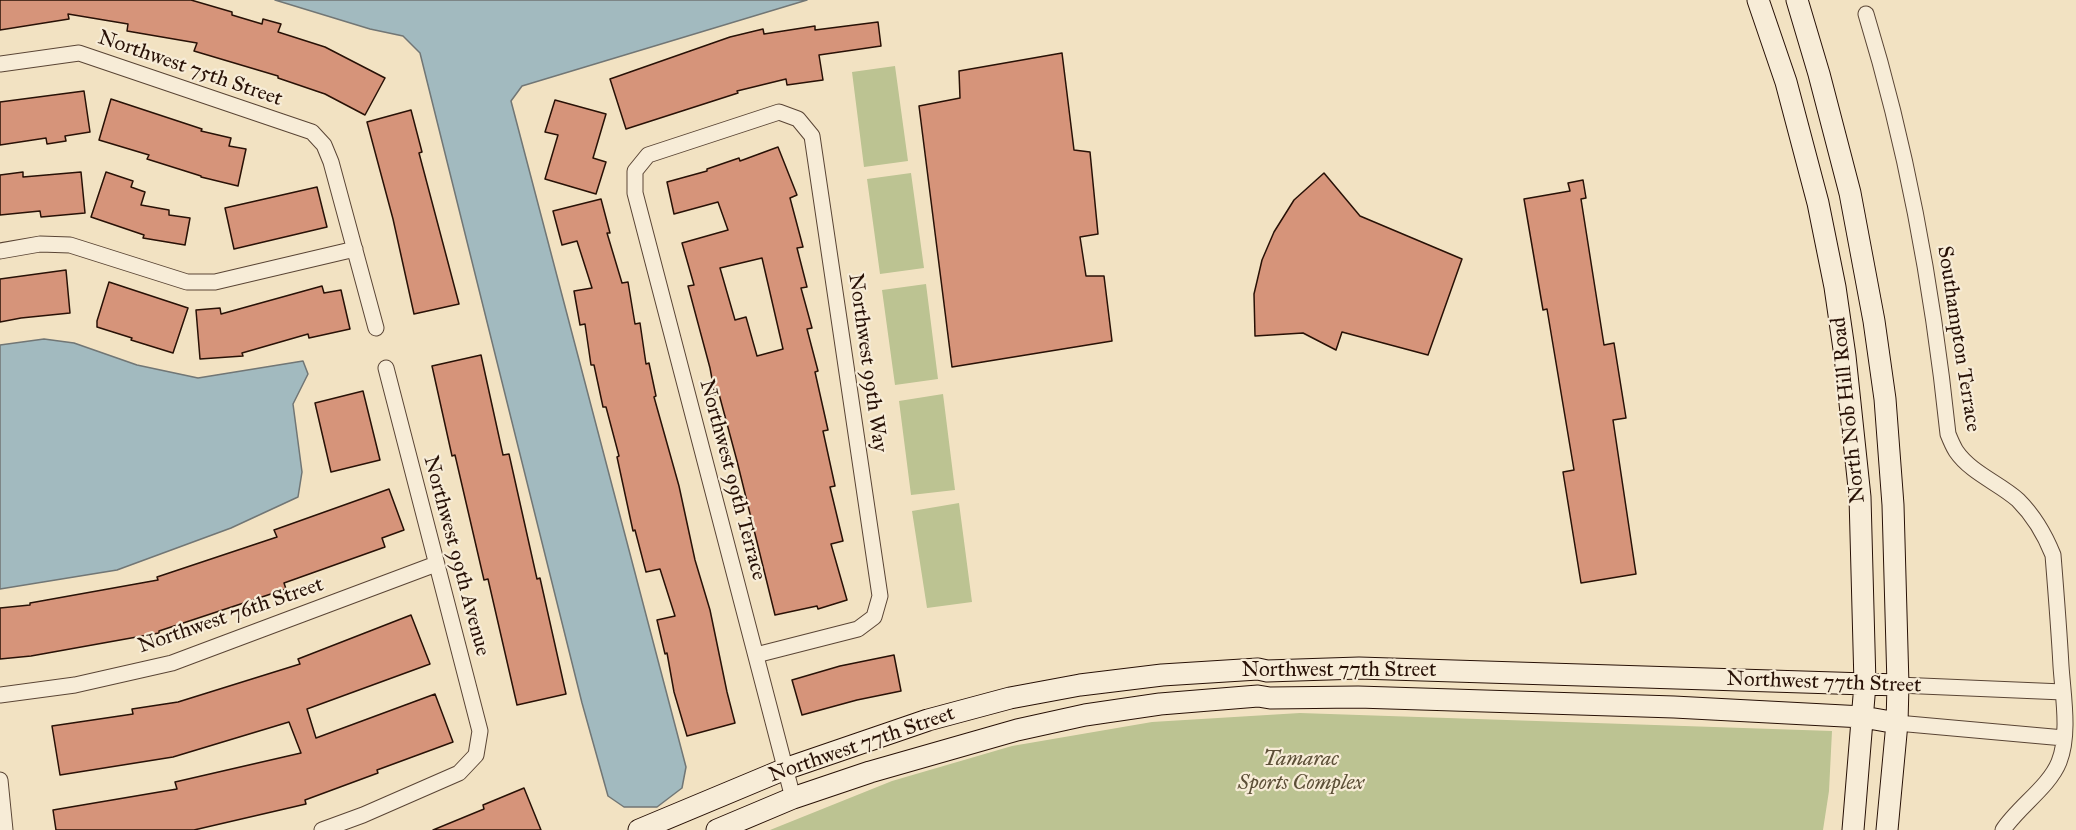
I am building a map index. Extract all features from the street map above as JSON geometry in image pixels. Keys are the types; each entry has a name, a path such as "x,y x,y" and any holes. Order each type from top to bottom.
{"street":[{"name":"North Nob Hill Road","path":"1758,0 1786,82 1818,203 1835,287 1845,356 1860,497 1866,684 1853,830"},
{"name":"North Nob Hill Road","path":"1797,0 1820,74 1850,193 1874,321 1885,399 1893,505 1898,685 1897,723 1887,830"},
{"name":"Southampton Terrace","path":"1866,14 1913,197 1929,284 1948,434 1956,450 1968,464 2017,500 2032,517 2045,536 2053,555 2064,738 2058,764 2045,783 2011,817 2003,830"},
{"name":"Northwest 75th Street","path":"0,64 78,53 312,132 324,145 331,162 356,249"},
{"name":"Northwest 99th Way","path":"635,171 648,155 778,112 798,119 812,136 880,596 874,617 858,629 756,655"},
{"name":"Northwest 99th Terrace","path":"635,171 635,193 793,798"},
{"path":"0,251 40,244 70,244 187,282 214,282 356,249 376,328"},
{"name":"Northwest 99th Avenue","path":"322,830 363,815 459,773 476,754 480,731 386,368"},
{"name":"Northwest 76th Street","path":"0,695 75,685 172,663 436,564"},
{"name":"Northwest 77th Street","path":"639,830 785,769 928,720 1010,698 1080,685 1162,675 1258,669 1267,671 1359,668 2063,692"},
{"name":"Northwest 77th Street","path":"717,830 793,798 870,772 1017,730 1085,715 1166,703 1258,696 1370,697 1674,707 1863,717 1897,723 2064,738"},
{"path":"0,780 5,830"}],"green space":[{"path":"895,66 908,161 864,167 852,72"},
{"path":"911,173 924,268 880,274 867,179"},
{"path":"926,284 938,379 895,385 882,290"},
{"path":"943,394 955,490 911,495 899,401"},
{"path":"959,503 972,602 927,608 912,511"},
{"name":"Tamarac Sports Complex","path":"1300,713 1832,731 1829,791 1823,830 770,830 892,781 1012,746 1152,722"}],"water":[{"path":"275,0 807,0 522,86 511,101 686,767 682,788 657,807 624,807 608,796 582,703 420,53 403,36 370,29"},
{"path":"44,339 74,343 137,365 198,378 303,361 308,374 293,404 302,472 298,497 231,528 117,570 0,589 0,345"}],"building":[{"path":"0,0 191,0 262,24 263,19 281,24 278,32 325,47 385,78 365,115 325,94 278,78 278,76 194,51 197,43 127,31 128,24 68,14 69,19 0,30"},
{"path":"878,22 881,46 819,55 823,80 787,85 786,79 737,91 738,93 626,129 610,79 730,37 763,29 764,34 815,26 815,30"},
{"path":"1062,53 1074,150 1090,152 1098,234 1080,237 1086,276 1104,276 1112,341 952,367 919,106 960,98 959,71"},
{"path":"84,91 90,132 65,136 66,141 47,144 46,138 0,145 0,102"},
{"path":"111,99 202,129 201,131 231,138 229,146 246,149 238,186 201,177 147,159 149,155 99,140"},
{"path":"555,100 606,114 593,158 606,162 596,194 545,179 558,135 545,132"},
{"path":"411,110 422,152 419,153 459,304 414,314 393,219 367,122"},
{"path":"778,147 797,195 790,198 803,247 797,248 807,287 801,288 812,328 807,329 818,371 815,372 828,430 823,431 835,486 830,487 843,541 831,544 847,600 818,609 817,606 775,615 719,394 715,395 688,286 694,285 682,243 728,230 718,202 674,214 667,182 707,171 707,169 739,158 740,161","holes":["762,258 783,349 757,356 746,317 735,320 720,268"]},
{"path":"23,172 23,177 81,172 85,213 41,217 40,211 0,215 0,175"},
{"path":"106,172 133,181 131,187 145,192 141,205 169,210 169,215 190,218 185,245 143,238 144,235 91,217"},
{"path":"1324,173 1360,216 1462,259 1428,355 1342,332 1336,350 1303,333 1255,336 1254,294 1262,260 1274,232 1294,200"},
{"path":"1583,180 1586,198 1581,199 1604,345 1614,343 1626,418 1613,420 1636,574 1581,583 1563,472 1574,470 1547,309 1543,310 1524,199 1570,191 1568,183"},
{"path":"317,187 327,227 234,249 225,208"},
{"path":"601,199 610,233 607,233 622,283 628,282 635,324 640,323 646,364 649,363 656,396 654,397 710,610 735,723 687,736 657,620 675,616 660,569 646,572 635,530 633,531 617,457 619,456 606,407 603,407 594,365 591,365 585,324 580,325 574,291 592,288 577,241 562,245 553,211"},
{"path":"66,270 70,313 0,322 0,279"},
{"path":"109,282 188,308 173,353 97,327"},
{"path":"322,286 324,293 341,290 350,329 309,338 308,334 242,353 243,356 200,359 196,310 220,308 221,314"},
{"path":"481,355 503,455 509,454 566,694 517,705 488,579 484,580 455,455 452,456 432,366"},
{"path":"363,391 380,460 331,472 315,403"},
{"path":"389,489 404,530 382,538 385,547 284,583 286,589 159,631 159,633 31,656 0,659 0,608 30,605 30,603 158,580 157,577 277,537 274,530"},
{"path":"411,615 430,664 307,709 316,738 435,694 453,742 305,800 306,804 194,830 56,830 53,810 177,789 175,782 301,753 289,722 173,757 60,775 52,726 133,714 132,709 178,702 300,664 298,659"},
{"path":"894,655 901,691 802,715 792,680 840,666"},
{"path":"524,788 541,830 433,830 484,809 483,805"}]}
